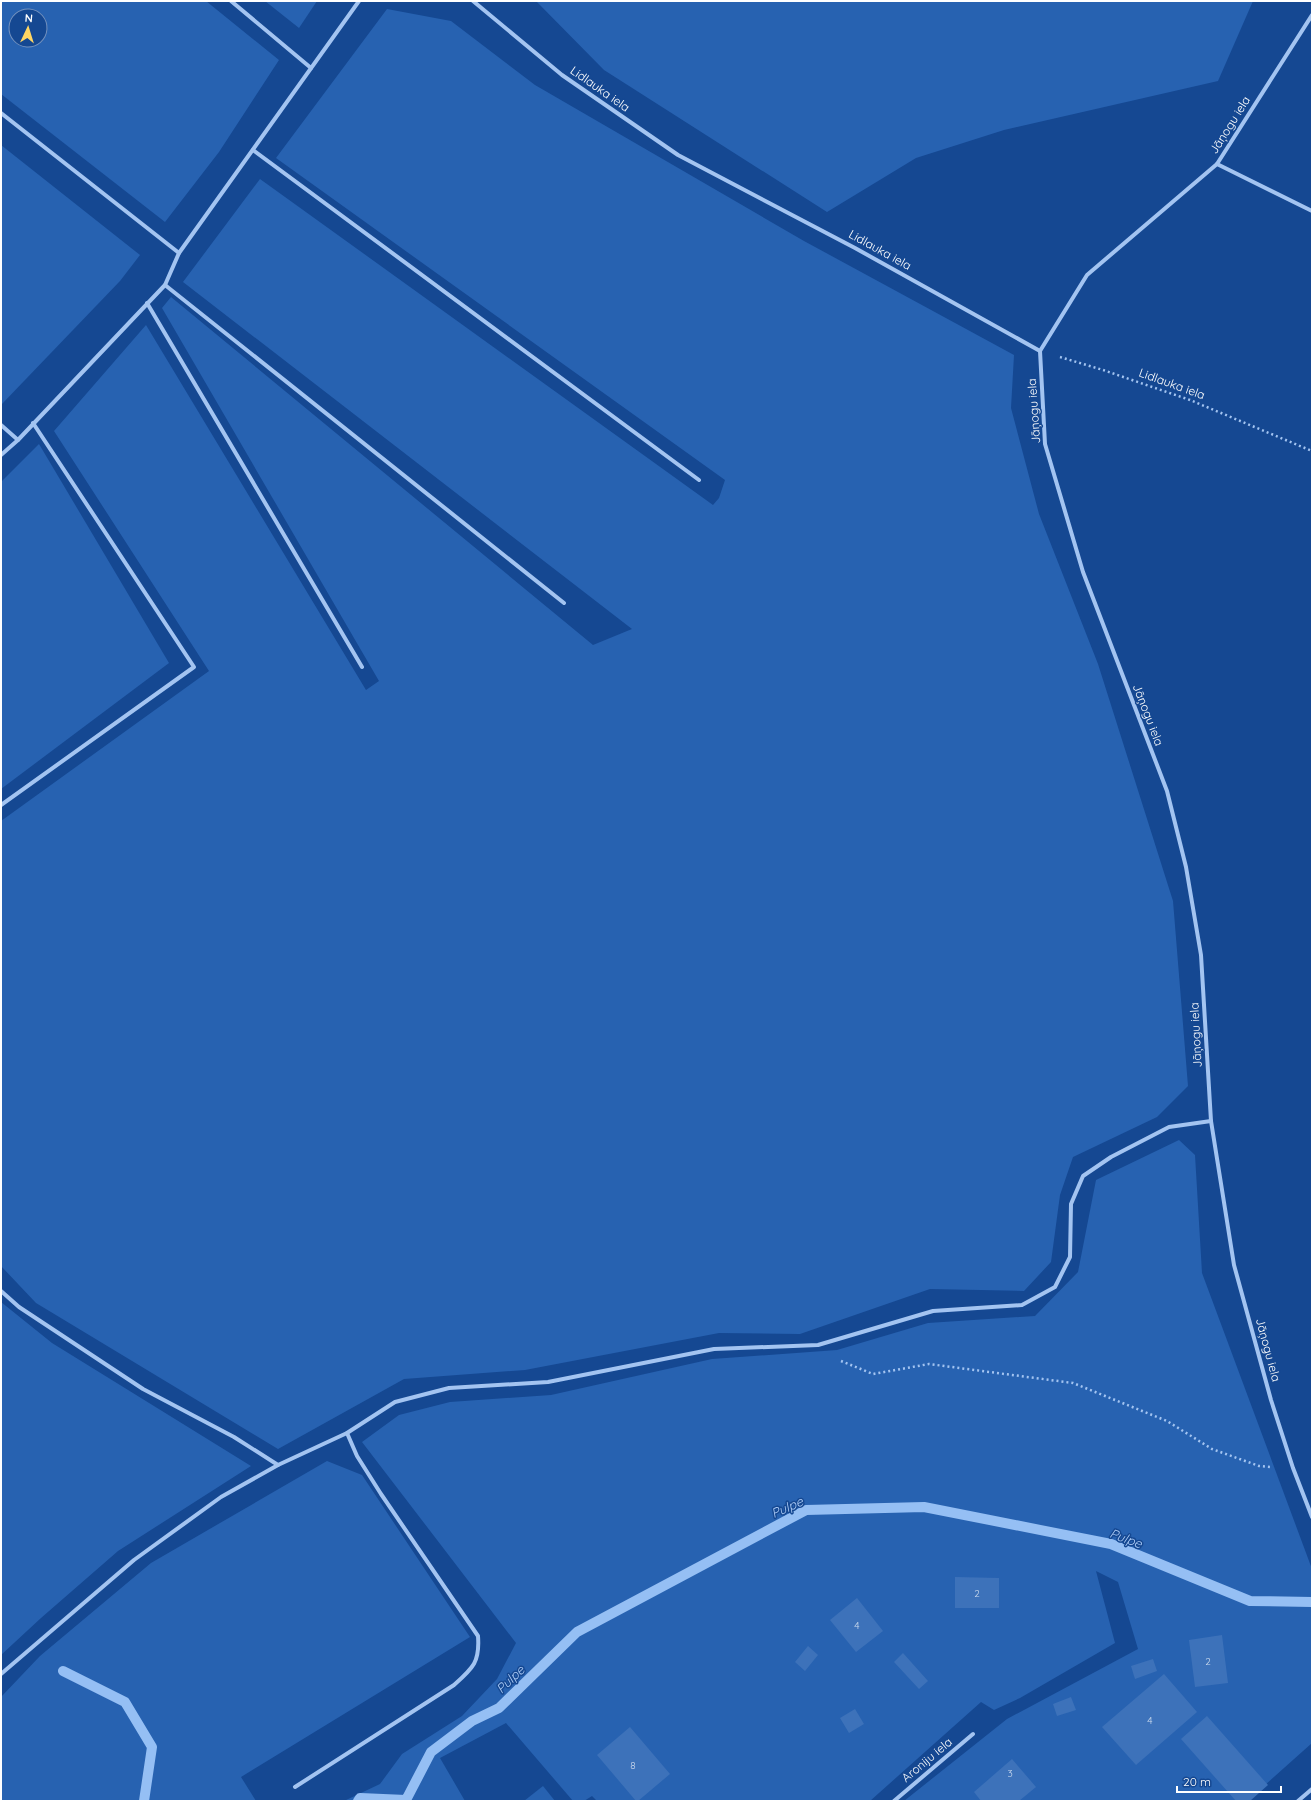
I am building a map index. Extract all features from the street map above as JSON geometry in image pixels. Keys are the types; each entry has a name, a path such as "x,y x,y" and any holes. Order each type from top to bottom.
{"street":[{"path":"231,1 311,68"},
{"path":"1,455 18,440 165,285 180,253 359,1"},
{"name":"Lidlauka iela","path":"473,1 562,75 678,154 855,248 1040,351"},
{"name":"Jāņogu iela","path":"1312,15 1217,164 1087,275 1040,351 1045,444 1083,572 1167,791 1186,867 1201,955 1211,1120 1234,1265 1270,1400 1293,1468 1312,1517"},
{"path":"1,113 180,253"},
{"path":"253,150 699,480"},
{"path":"1217,164 1312,211"},
{"path":"165,285 564,603"},
{"path":"147,303 362,667"},
{"path":"1,805 194,667 34,423"},
{"path":"1,426 18,440"},
{"path":"1,1674 134,1560 221,1497 278,1465 347,1433 395,1402 449,1388 548,1382 714,1349 818,1346 933,1311 1022,1305 1056,1287 1070,1257 1071,1204 1083,1176 1111,1157 1169,1127 1211,1120"},
{"path":"1,1291 19,1307 144,1389 234,1437 278,1465"},
{"path":"295,1787 454,1685 472,1668 479,1651 478,1636 381,1494 357,1456 347,1433"},
{"name":"Aroniju iela","path":"894,1801 972,1734"},
{"path":"1298,1801 1312,1789"}],"path":[{"name":"Lidlauka iela","path":"1040,351 1104,370 1190,400 1312,451"},
{"path":"818,1346 828,1356 873,1374 929,1364 1073,1383 1167,1421 1212,1449 1259,1466 1293,1468"}],"shaded area":[{"path":"1,1 206,1 279,60 219,152 165,222 1,94"},
{"path":"265,1 317,1 299,28"},
{"path":"536,1 1253,1 1218,81 1004,130 916,158 827,212 604,70"},
{"path":"387,9 451,21 535,85 804,241 1014,355 1011,408 1039,514 1098,664 1173,901 1188,1086 1157,1117 1073,1157 1060,1195 1051,1262 1024,1291 930,1289 800,1334 719,1333 525,1370 404,1379 278,1449 36,1303 1,1266 1,821 209,671 54,431 146,325 366,690 379,681 162,308 171,297 593,645 632,629 183,282 260,179 713,505 719,498 725,480 276,158"},
{"path":"1,145 140,255 120,281 1,405"},
{"path":"39,444 169,663 1,789 1,482"},
{"path":"1179,1140 1195,1155 1202,1273 1312,1569 1312,1743 1247,1801 904,1801 1007,1719 1138,1649 1118,1582 1096,1571 1115,1643 1020,1698 994,1710 981,1702 870,1801 597,1801 592,1796 584,1801 573,1801 506,1723 440,1758 465,1801 344,1801 380,1784 402,1754 462,1716 497,1679 516,1643 362,1442 399,1415 450,1402 551,1395 712,1359 837,1350 928,1323 1035,1316 1078,1272 1096,1180"},
{"path":"1,1302 52,1343 251,1466 118,1551 1,1655"},
{"path":"327,1461 362,1475 470,1637 241,1777 256,1801 1,1801 1,1697 40,1656 151,1563"},
{"path":"543,1786 555,1801 524,1801"}],"building":[{"path":"955,1577 999,1578 999,1608 955,1608"},
{"path":"857,1598 883,1631 856,1652 830,1620"},
{"path":"1222,1635 1228,1683 1195,1687 1189,1640"},
{"path":"808,1646 818,1655 805,1671 795,1662"},
{"path":"903,1653 928,1681 919,1689 894,1662"},
{"path":"1153,1659 1157,1671 1135,1679 1131,1666"},
{"path":"1164,1674 1197,1712 1136,1765 1102,1727"},
{"path":"1071,1697 1076,1710 1057,1716 1053,1704"},
{"path":"855,1709 864,1724 849,1733 840,1718"},
{"path":"1207,1716 1268,1785 1250,1801 1236,1801 1181,1739"},
{"path":"630,1727 670,1774 638,1801 636,1801 597,1755"},
{"path":"1012,1759 1036,1787 1019,1801 981,1801 974,1792"}],"waterway":[{"name":"Pulpe","path":"358,1801 360,1798 406,1800 431,1752 472,1721 499,1708 577,1632 806,1510 924,1507 1111,1544 1250,1601 1312,1602"},
{"path":"63,1671 125,1702 152,1747 144,1801"}]}
